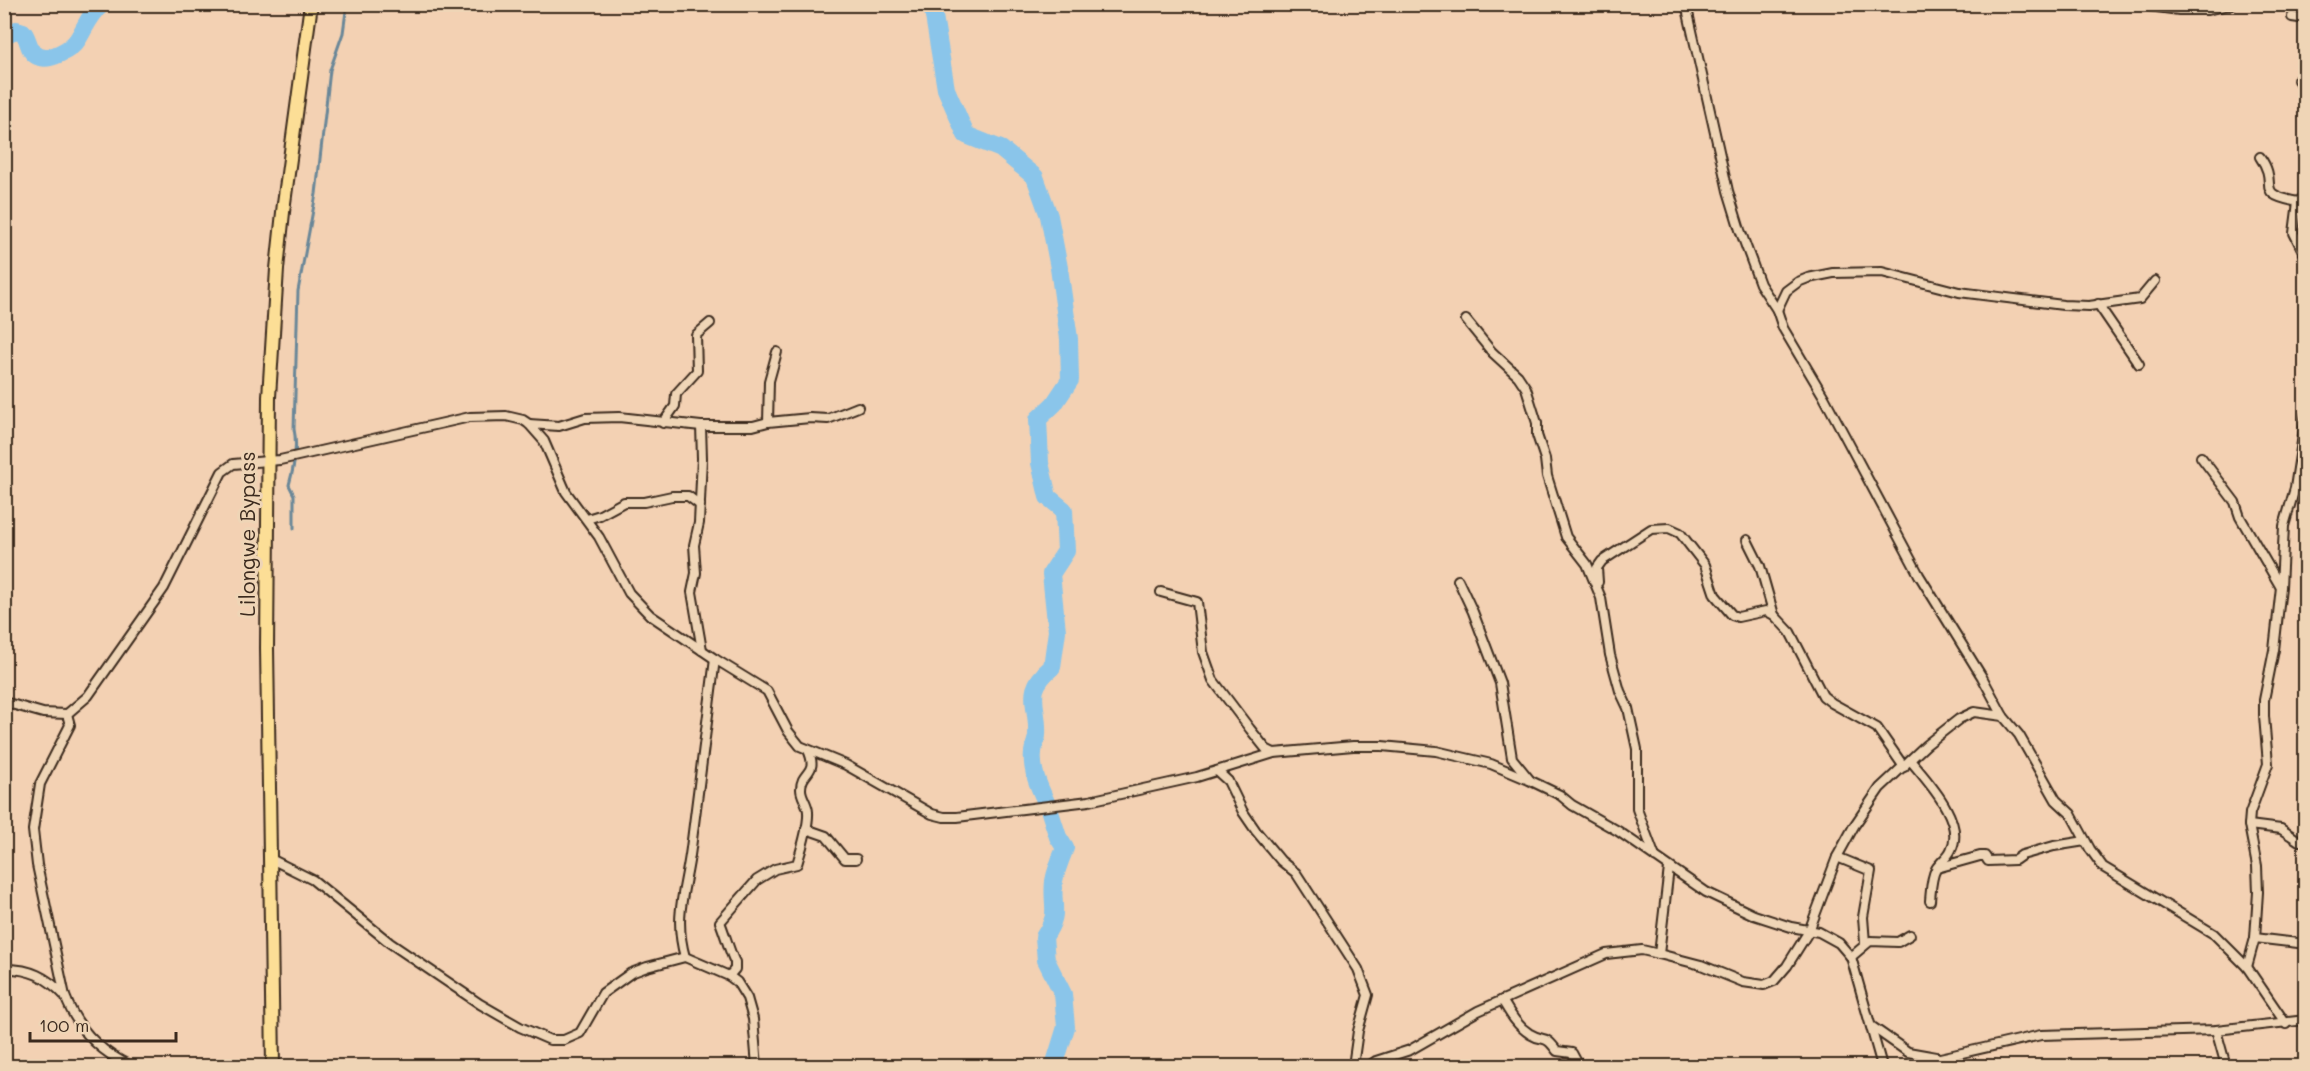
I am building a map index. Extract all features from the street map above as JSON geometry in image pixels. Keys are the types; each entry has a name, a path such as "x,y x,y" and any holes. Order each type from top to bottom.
{"main road":[{"name":"Lilongwe Bypass","path":"273,1066 269,858 267,461 269,386 279,258 311,4"}],"street":[{"path":"1686,4 1728,191 1761,284 1919,575 1982,677 2003,716 2019,735 2056,800 2071,814 2085,842 2103,867 2214,934 2247,967 2286,1024"},
{"path":"2134,4 2179,10 2207,10 2232,4"},
{"path":"2292,17 2306,19"},
{"path":"2298,80 2306,70"},
{"path":"2260,157 2267,166 2269,191 2276,198 2298,202"},
{"path":"2306,195 2298,202 2294,233 2306,257"},
{"path":"1777,310 1786,291 1798,282 1833,273 1882,272 1959,292 2078,306 2140,299 2155,281"},
{"path":"2098,304 2139,364"},
{"path":"1466,320 1492,352 1518,376 1526,388 1537,423 1537,435 1545,459 1547,476 1566,537 1587,564 1601,598"},
{"path":"663,423 675,406 676,394 697,371 696,335 710,323"},
{"path":"768,422 769,381 777,352"},
{"path":"4,702 43,713 67,714 88,696 164,588 222,472 233,464 290,458 470,417 506,416 529,424 559,426 585,418 599,417 643,418 663,423 701,426 753,426 768,422 810,418 828,419 858,407"},
{"path":"2247,967 2254,938 2258,892 2257,866 2249,825 2250,813 2268,764 2264,700 2274,650 2281,587 2284,526 2295,488 2306,415"},
{"path":"529,424 544,441 563,486 587,519 629,593 650,615 715,660 767,691 794,740 800,746 846,765 932,814 944,817 1089,801 1217,771 1274,753 1353,746 1412,748 1465,757 1529,780 1560,795 1572,805 1618,831 1706,892 1754,915 1819,932 1839,943 1851,957 1882,1066"},
{"path":"701,426 700,505 694,545 696,573 692,591 702,650"},
{"path":"2201,458 2235,502 2240,517 2281,587"},
{"path":"587,519 624,502 644,502 672,496 688,496 700,505"},
{"path":"1656,858 1637,808 1637,749 1628,708 1610,655 1596,572 1602,561 1651,529 1669,528 1680,533 1705,565 1715,595 1732,615 1738,617 1766,611 1774,615"},
{"path":"1747,540 1760,566 1774,615 1793,638 1823,696 1877,728 1904,767"},
{"path":"1458,580 1473,612 1500,683 1512,758 1529,780"},
{"path":"1161,592 1197,602 1203,652 1213,680 1266,749 1274,753"},
{"path":"685,957 678,928 689,865 715,660"},
{"path":"1369,1066 1376,1061 1410,1050 1478,1011 1606,954 1642,950 1701,965 1743,982 1764,985 1774,981 1787,966 1809,931 1837,857 1880,788 1941,732 1967,714 1974,712 2003,716"},
{"path":"67,714 70,725 43,775 37,793 33,831 37,865 65,996 72,1013 88,1035 105,1052 131,1066"},
{"path":"729,976 735,969 735,962 720,922 757,880 775,868 797,864 808,812 801,790 803,778 810,772 812,760 808,750"},
{"path":"1910,760 1944,803 1954,831 1952,849 1933,876 1930,901"},
{"path":"1217,771 1228,781 1243,812 1256,831 1281,861 1296,873 1358,969 1368,995 1358,1031 1353,1066"},
{"path":"2249,825 2281,829 2299,841 2306,841"},
{"path":"806,829 826,836 845,859 856,859"},
{"path":"1937,868 1980,856 1985,856 1988,861 2015,860 2022,855 2054,846 2085,842"},
{"path":"1837,857 1871,871 1872,874 1863,917 1865,943"},
{"path":"269,858 313,880 390,943 480,1004 520,1027 550,1040 564,1040 580,1033 603,993 631,973 685,957 729,976 747,998 753,1019 757,1066"},
{"path":"1659,954 1669,868"},
{"path":"1851,957 1865,943 1898,942 1910,935"},
{"path":"2254,938 2306,944"},
{"path":"4,969 28,970 42,976 65,996"},
{"path":"1502,1000 1515,1022 1531,1035 1549,1040 1557,1052 1572,1053 1578,1066"},
{"path":"1905,1066 2023,1037 2216,1030 2306,1020"},
{"path":"1872,1026 1908,1052 1918,1056 1944,1058"},
{"path":"2216,1030 2226,1066"}],"waterway":[{"path":"4,35 16,30 23,32 34,54 42,57 54,56 75,43 91,16 102,4"},
{"path":"294,528 294,495 289,485 295,450 298,291 316,194 330,70 343,33 347,4"},
{"path":"932,4 946,89 966,135 1001,149 1035,177 1049,216 1059,268 1069,339 1070,380 1054,404 1038,419 1040,463 1048,497 1064,510 1066,551 1051,574 1057,631 1052,667 1037,684 1034,699 1037,735 1033,751 1033,766 1046,802"},
{"path":"1049,809 1058,837 1065,848 1054,881 1054,915 1044,937 1046,960 1063,994 1066,1027 1054,1066"}]}
